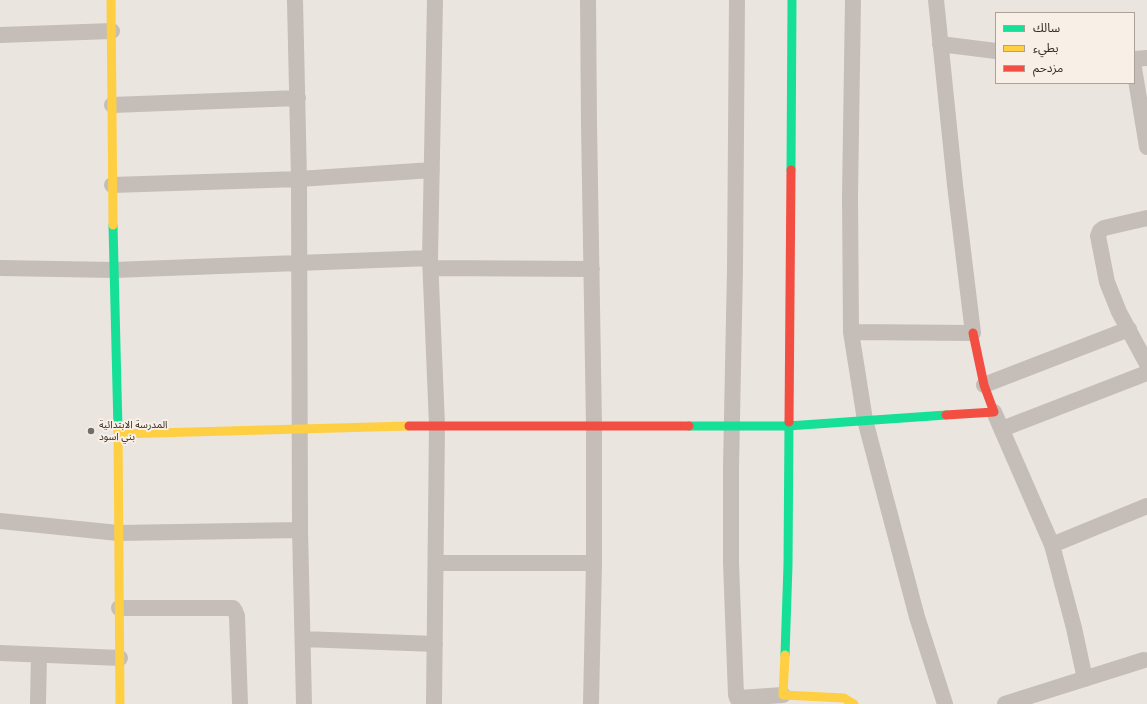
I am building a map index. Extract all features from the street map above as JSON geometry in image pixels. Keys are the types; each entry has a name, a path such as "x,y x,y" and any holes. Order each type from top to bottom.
{"street":[{"path":"111,0 112,185 118,434 120,704"},
{"path":"295,0 300,262 300,530 304,704"},
{"path":"434,704 437,425 431,263 435,0"},
{"path":"588,0 594,426 594,564 590,704"},
{"path":"737,0 731,563 736,695 739,698 783,696 844,698 854,704"},
{"path":"783,696 788,565 792,0"},
{"path":"853,0 850,196 851,332 865,420 917,617 946,704"},
{"path":"936,0 955,185 973,333 984,385 994,412 1052,545 1074,628 1085,679"},
{"path":"0,35 112,31"},
{"path":"940,44 995,51"},
{"path":"1135,59 1147,58"},
{"path":"1135,74 1147,147"},
{"path":"112,105 298,98"},
{"path":"112,185 299,179 432,170"},
{"path":"1147,218 1104,228 1100,231 1098,236 1107,282 1119,312 1147,364"},
{"path":"0,268 114,270 300,262 431,263 592,269"},
{"path":"984,385 1129,330"},
{"path":"851,332 973,333"},
{"path":"1002,429 1147,373"},
{"path":"118,434 437,425 788,426 994,412"},
{"path":"1052,545 1147,506"},
{"path":"0,521 118,533 300,530"},
{"path":"436,563 594,564"},
{"path":"119,608 233,608 237,616 240,704"},
{"path":"302,638 435,644"},
{"path":"0,653 120,658"},
{"path":"38,704 39,655"},
{"path":"1005,704 1144,660"}],"traffic: fast":[{"path":"791,170 792,0"},
{"path":"113,225 118,429"},
{"path":"689,426 788,426 946,415"},
{"path":"785,655 788,565 789,422"}],"traffic: slow":[{"path":"111,0 113,225"},
{"path":"118,434 409,426"},
{"path":"118,429 120,704"},
{"path":"785,655 783,695 844,698 854,704"}],"traffic: jam":[{"path":"789,422 791,170"},
{"path":"946,415 994,412 984,385 973,333"},
{"path":"409,426 689,426"}],"place":[{"name":"المدرسة الابتدائية بني اسود","path":"91,431"}]}
